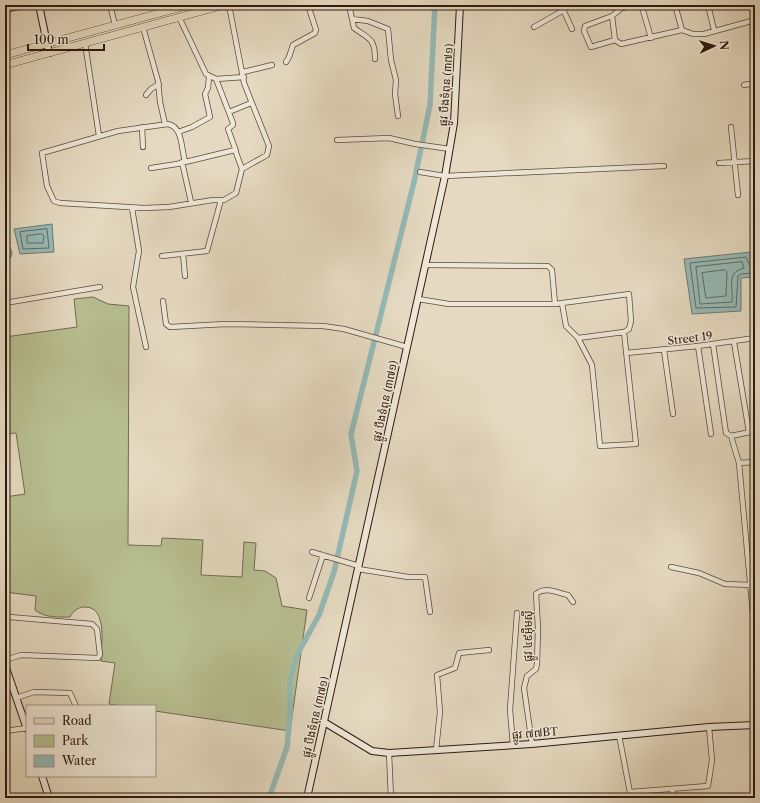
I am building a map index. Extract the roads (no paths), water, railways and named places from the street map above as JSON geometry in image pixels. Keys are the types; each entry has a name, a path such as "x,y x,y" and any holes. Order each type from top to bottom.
{"main road":[{"path":"39,5 49,53"},
{"path":"5,55 174,7 188,5"},
{"path":"5,65 224,5"},
{"name":"ផ្លូវ បឹងទំពុន (៣៧១)","path":"307,798 445,176 450,149 456,96 460,5"},
{"path":"5,665 26,725"},
{"name":"ផ្លូវ ៧៧BT","path":"324,722 372,751 389,753 532,744 709,727 755,725"},
{"path":"42,777 49,798"}],"street":[{"path":"110,5 115,25"},
{"path":"229,5 243,75 251,102 267,140 268,150 264,157 242,169"},
{"path":"286,62 293,45 315,33 316,30 308,5"},
{"path":"349,5 354,28 367,36 373,42 375,59"},
{"path":"561,5 572,29"},
{"path":"651,38 642,7 636,5 622,8 612,16 585,26 584,31 591,47 615,40 622,44 651,38 682,30 696,35 755,20"},
{"path":"675,5 682,30"},
{"path":"708,5 714,30"},
{"path":"534,27 564,10"},
{"path":"612,16 615,40"},
{"path":"179,17 202,67 210,77 216,80 243,75 272,65"},
{"path":"352,19 368,21 388,29 391,60 396,80 394,94 398,116"},
{"path":"142,27 159,84 160,102 165,124"},
{"path":"85,43 99,136"},
{"path":"178,132 192,127 210,117 205,94 210,77"},
{"path":"191,202 178,132 175,127 165,124 142,127 99,136 42,153 50,196 54,201 60,203 96,204 132,208 169,207 191,202 228,199 236,193 242,169 228,130 233,124 216,80"},
{"path":"744,85 755,83"},
{"path":"146,95 151,88 159,84"},
{"path":"229,112 251,102"},
{"path":"142,127 143,147"},
{"path":"731,127 738,195"},
{"path":"337,140 389,138 426,146 450,149"},
{"path":"151,168 236,151"},
{"path":"719,163 755,161"},
{"path":"420,172 445,176 664,166"},
{"path":"162,256 205,253 208,250 221,200"},
{"path":"132,208 139,251 133,287 146,347"},
{"path":"183,254 185,276"},
{"path":"426,265 548,266 552,270 555,304"},
{"path":"5,303 100,287"},
{"path":"418,299 449,304 555,304 629,294 631,326 624,332 578,338"},
{"path":"163,301 166,324 170,327 226,324 323,326 392,342 407,347"},
{"path":"562,303 566,326 578,338 592,365 600,446 636,444 624,332"},
{"name":"Street 19","path":"626,354 734,342 755,338"},
{"path":"734,342 749,432"},
{"path":"713,344 726,433 732,436 755,431"},
{"path":"698,346 711,434"},
{"path":"664,350 673,414"},
{"path":"732,436 739,463 755,636"},
{"path":"739,463 755,462"},
{"path":"312,552 359,567 408,577 425,577 430,612"},
{"path":"309,598 323,555"},
{"path":"671,567 699,573 725,584 751,585"},
{"name":"ផ្លូវ ៤៩អ៊ឹមស៊ី","path":"532,744 524,688 527,676 536,669 537,664 538,628 536,594 538,592 551,590 568,595 573,602"},
{"path":"513,745 510,710 517,613"},
{"path":"5,618 9,617 92,624 97,629 100,655 98,658 22,655 5,660"},
{"path":"436,750 440,712 437,675 455,668 459,653 489,650"},
{"path":"16,698 34,692 70,693 76,705"},
{"path":"630,792 708,786 712,760 709,727"},
{"path":"5,731 26,728"},
{"path":"619,735 631,798"},
{"path":"389,753 392,798"},
{"path":"672,789 674,798"}],"water":[{"path":"52,224 54,252 20,254 14,229"},
{"path":"5,233 12,253 11,257 5,257"},
{"path":"751,252 755,277 741,278 741,311 692,314 684,259"}],"waterway":[{"path":"269,798 287,747 290,715 290,680 297,655 319,615 334,572 357,471 351,434 414,182 430,105 435,5"}]}
